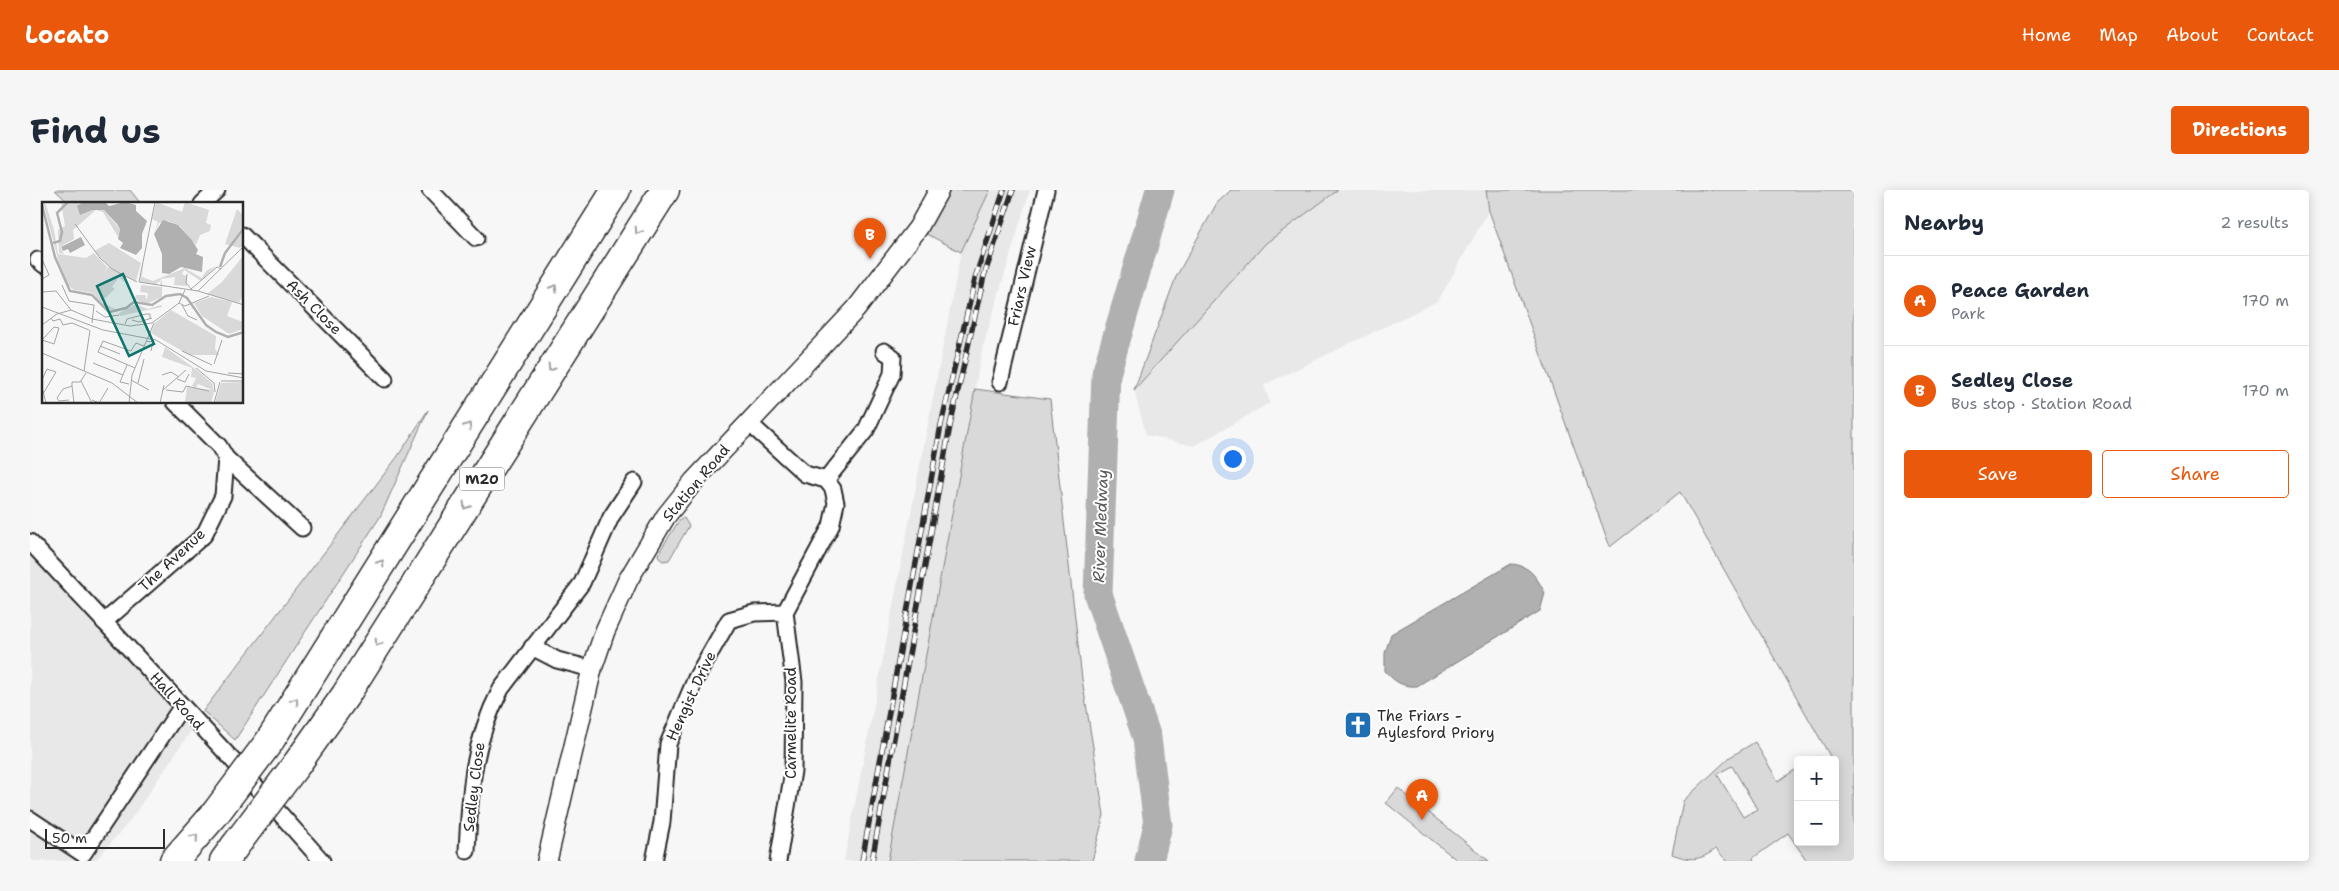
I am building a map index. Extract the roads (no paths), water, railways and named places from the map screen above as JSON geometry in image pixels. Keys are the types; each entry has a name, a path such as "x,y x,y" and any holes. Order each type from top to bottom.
{"highway":[{"name":"M20","path":"174,861 215,814 269,742 616,190"},
{"name":"M20","path":"230,853 345,696 665,190"}],"street":[{"path":"430,190 476,238"},
{"name":"Station Road","path":"546,861 592,669 605,631 628,580 666,516 694,481 862,303 918,228 939,190"},
{"name":"Friars View","path":"1000,382 1046,190"},
{"name":"Ash Close","path":"244,237 385,379"},
{"path":"826,480 866,430 892,374 893,357 884,351"},
{"path":"177,404 219,446 226,458 302,528"},
{"path":"748,423 805,474 826,480 833,489 836,503 830,526 785,612"},
{"name":"The Avenue","path":"104,622 204,535 223,496 226,458"},
{"name":"Sedley Close","path":"467,851 470,792 482,730 500,689 582,582 611,517 634,482"},
{"name":"Hall Road","path":"30,542 322,861"},
{"name":"Hengist Drive","path":"654,861 662,822 668,744 696,678 729,620 754,613 785,612"},
{"name":"Carmelite Road","path":"778,861 793,771 794,682 785,612"},
{"path":"532,647 557,660 592,669"},
{"path":"30,819 83,854 182,706"}],"waterway":[{"name":"River Medway","path":"1149,861 1158,825 1147,738 1098,594 1106,374 1160,190"}],"railway":[{"path":"862,861 941,425 976,275 1004,190"},
{"path":"872,861 950,426 984,276 1013,190"}],"place":[{"name":"Sedley Close","path":"870,259"},
{"name":"The Friars - Aylesford Priory","path":"1358,725"},
{"name":"Peace Garden","path":"1422,820"}]}
